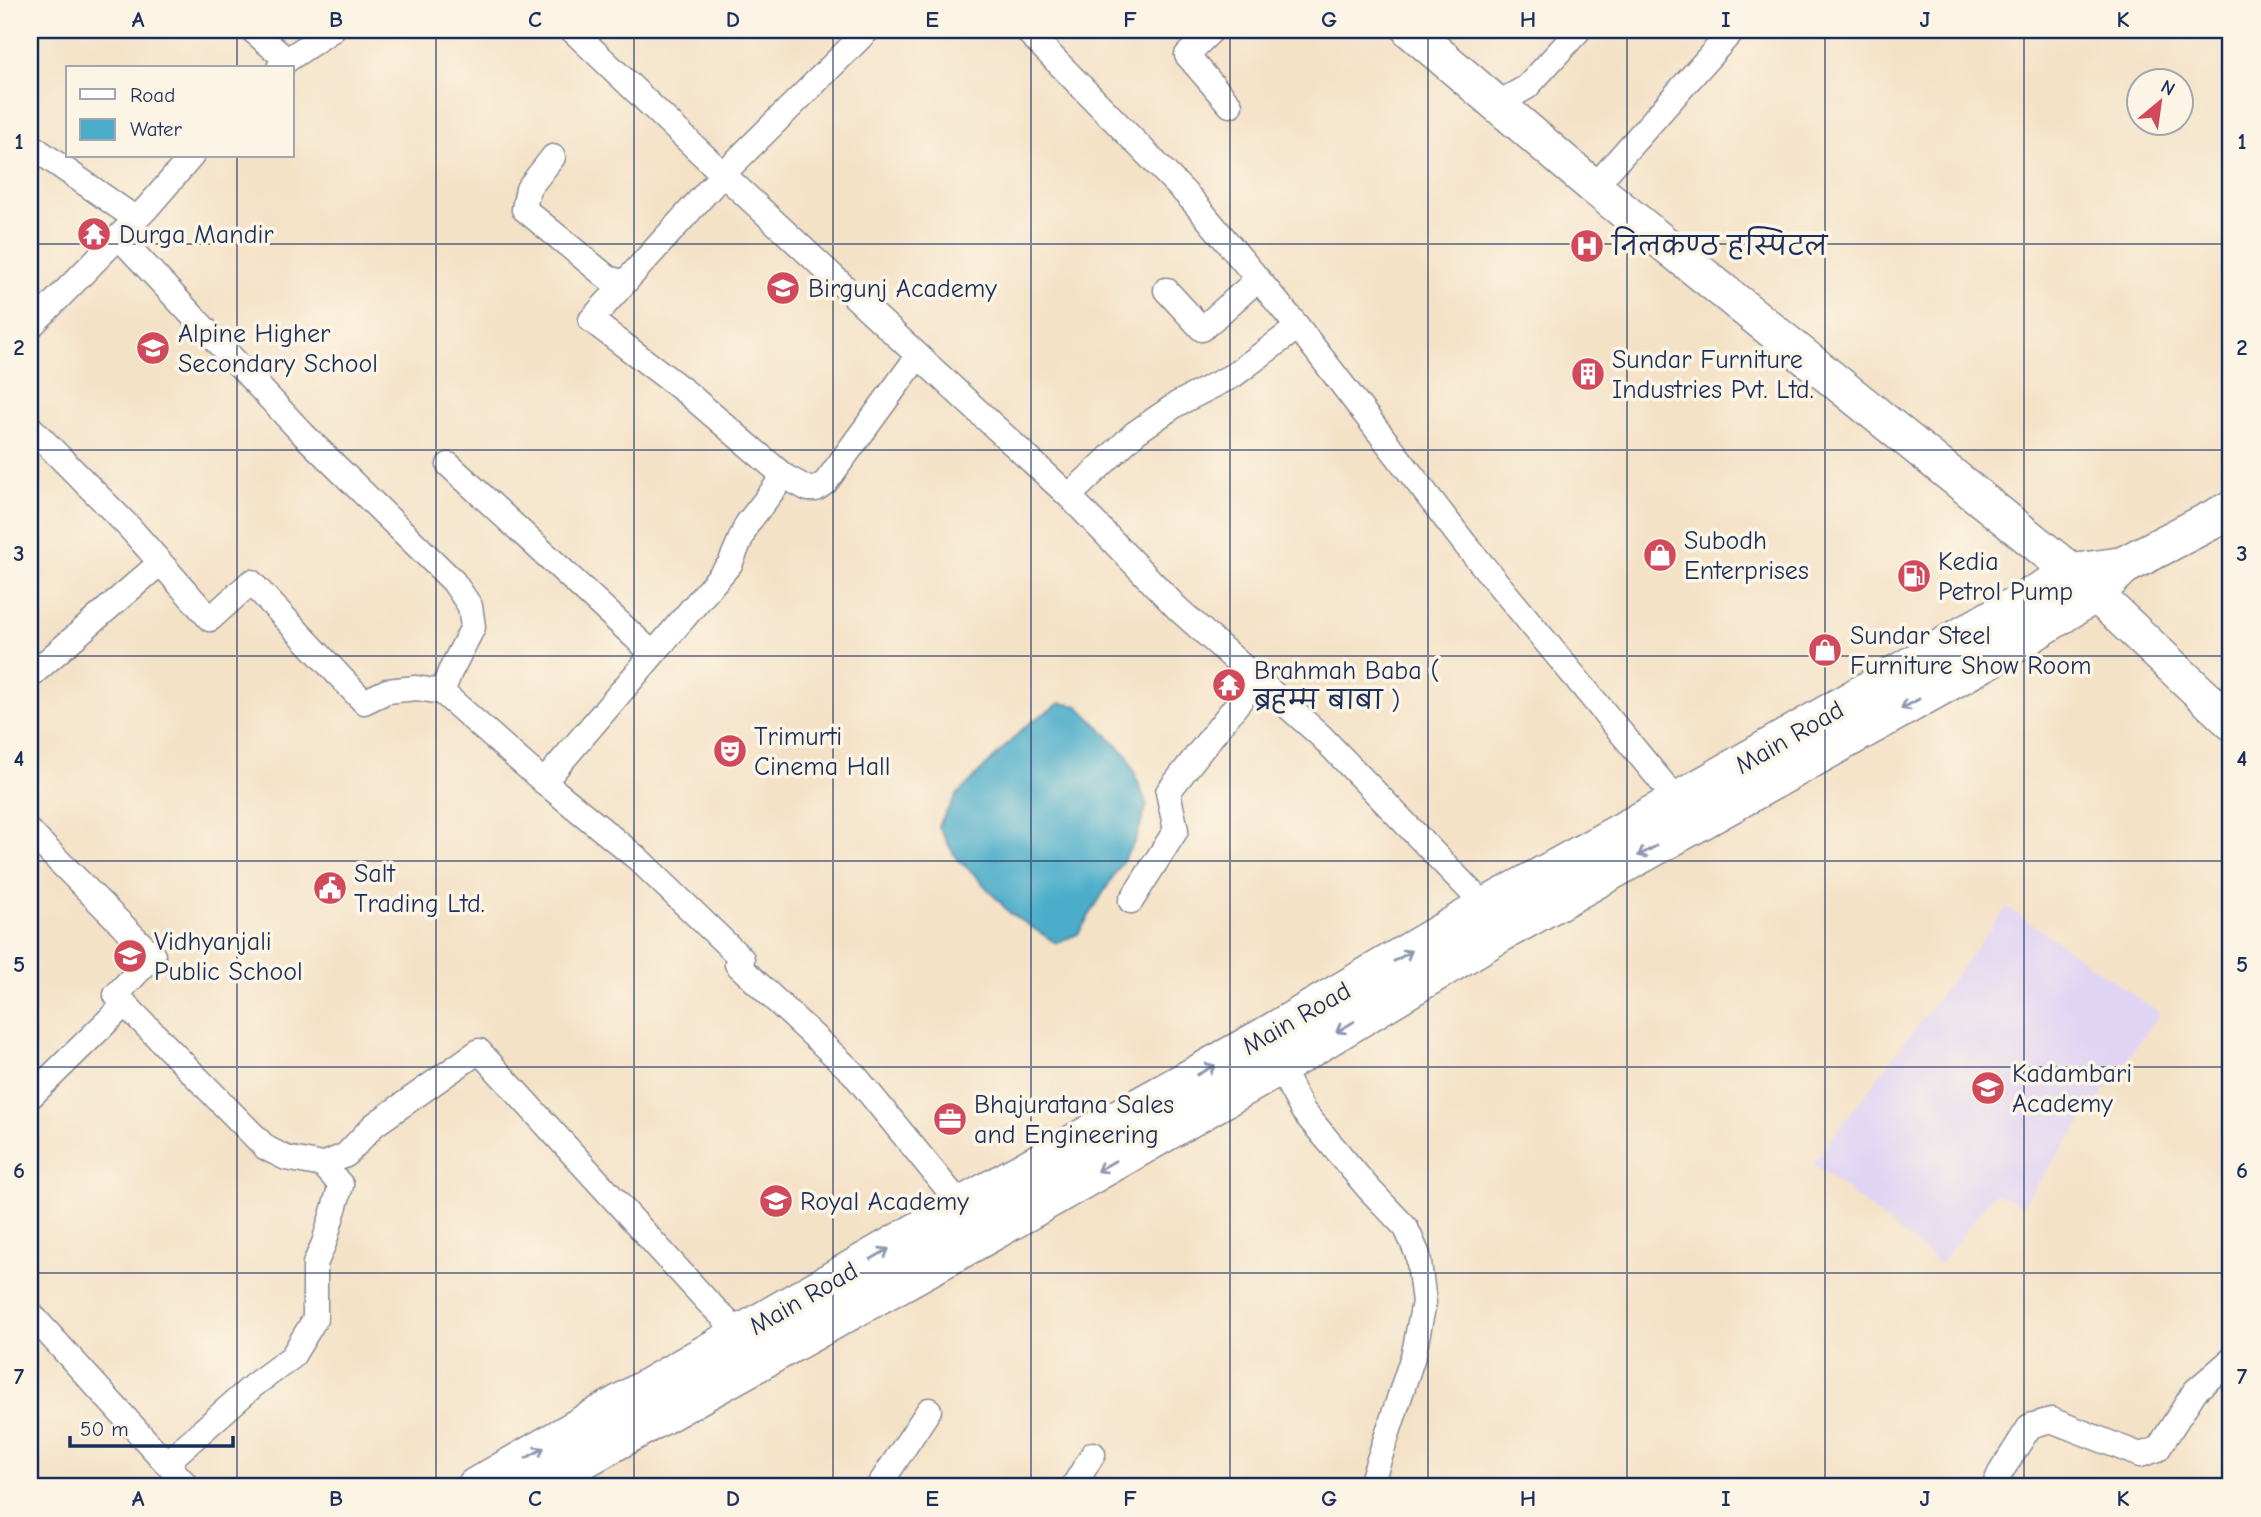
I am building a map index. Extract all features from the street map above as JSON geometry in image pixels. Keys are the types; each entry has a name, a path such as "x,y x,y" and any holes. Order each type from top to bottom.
{"main road":[{"path":"1410,30 1594,187 2084,583 2231,722"},
{"name":"Main Road","path":"533,1487 753,1347 962,1206 1272,1052 1502,932 1687,813 2084,583 2123,566 2231,510"},
{"name":"Main Road","path":"475,1487 753,1347 986,1235 1272,1052 1486,907 1687,813"}],"street":[{"path":"252,30 283,64 332,30"},
{"path":"572,30 1069,496 1178,609 1321,736 1486,907"},
{"path":"868,30 723,174 591,320 687,393 784,476 808,489 816,489 826,482 918,356"},
{"path":"1026,30 1192,200 1298,327 1465,544 1687,813"},
{"path":"1497,104 1527,87 1579,30"},
{"path":"1594,187 1732,30"},
{"path":"1199,35 1187,55 1230,105"},
{"path":"30,145 128,228 303,434 453,582 470,606 473,628 442,692"},
{"path":"553,157 528,189 524,209 608,278 624,283"},
{"path":"30,327 128,228 190,158"},
{"path":"1166,290 1202,329 1258,279"},
{"path":"1069,496 1135,433 1177,404 1234,375 1298,327"},
{"path":"30,427 130,528 210,618 251,582 364,702 387,691 416,688 442,692 544,782 638,859 742,960 737,964 853,1073 986,1235"},
{"path":"449,465 652,653"},
{"path":"544,782 730,564 747,524 784,476"},
{"path":"30,676 160,564"},
{"path":"1131,901 1176,830 1168,792 1257,679"},
{"path":"30,832 153,956 116,995 266,1148 286,1158 323,1165 346,1155 374,1125 480,1051 706,1300 753,1347"},
{"path":"30,1097 125,1004"},
{"path":"1272,1052 1303,1111 1406,1228 1418,1255 1424,1302 1414,1353 1370,1487"},
{"path":"166,1463 254,1385 292,1357 315,1319 315,1264 341,1185 323,1165"},
{"path":"30,1313 188,1487"},
{"path":"1994,1487 2000,1472 2030,1426 2051,1420 2140,1455 2158,1449 2195,1391 2231,1360"},
{"path":"878,1487 929,1410"},
{"path":"1073,1487 1093,1454"}],"shaded area":[{"name":"Kadambari Academy","path":"2007,907 2160,1013 2022,1205 1995,1193 1940,1264 1813,1163"}],"water":[{"path":"1060,703 1078,706 1127,755 1147,805 1136,839 1078,934 1056,943 1010,913 957,859 938,826 957,795 1027,725"}],"place":[{"name":"Durga Mandir","path":"94,234"},
{"name":"निलकण्ठ हस्पिटल","path":"1587,246"},
{"name":"Birgunj Academy","path":"783,288"},
{"name":"Alpine Higher Secondary School","path":"153,348"},
{"name":"Sundar Furniture Industries Pvt. Ltd.","path":"1588,374"},
{"name":"Subodh Enterprises","path":"1660,555"},
{"name":"Kedia Petrol Pump","path":"1914,576"},
{"name":"Sundar Steel Furniture Show Room","path":"1825,650"},
{"name":"Brahmah Baba ( ब्रहम्म बाबा )","path":"1229,685"},
{"name":"Trimurti Cinema Hall","path":"730,751"},
{"name":"Salt Trading Ltd.","path":"330,888"},
{"name":"Vidhyanjali Public School","path":"130,956"},
{"name":"Kadambari Academy","path":"1988,1088"},
{"name":"Bhajuratana Sales and Engineering","path":"950,1119"},
{"name":"Royal Academy","path":"776,1201"}]}
